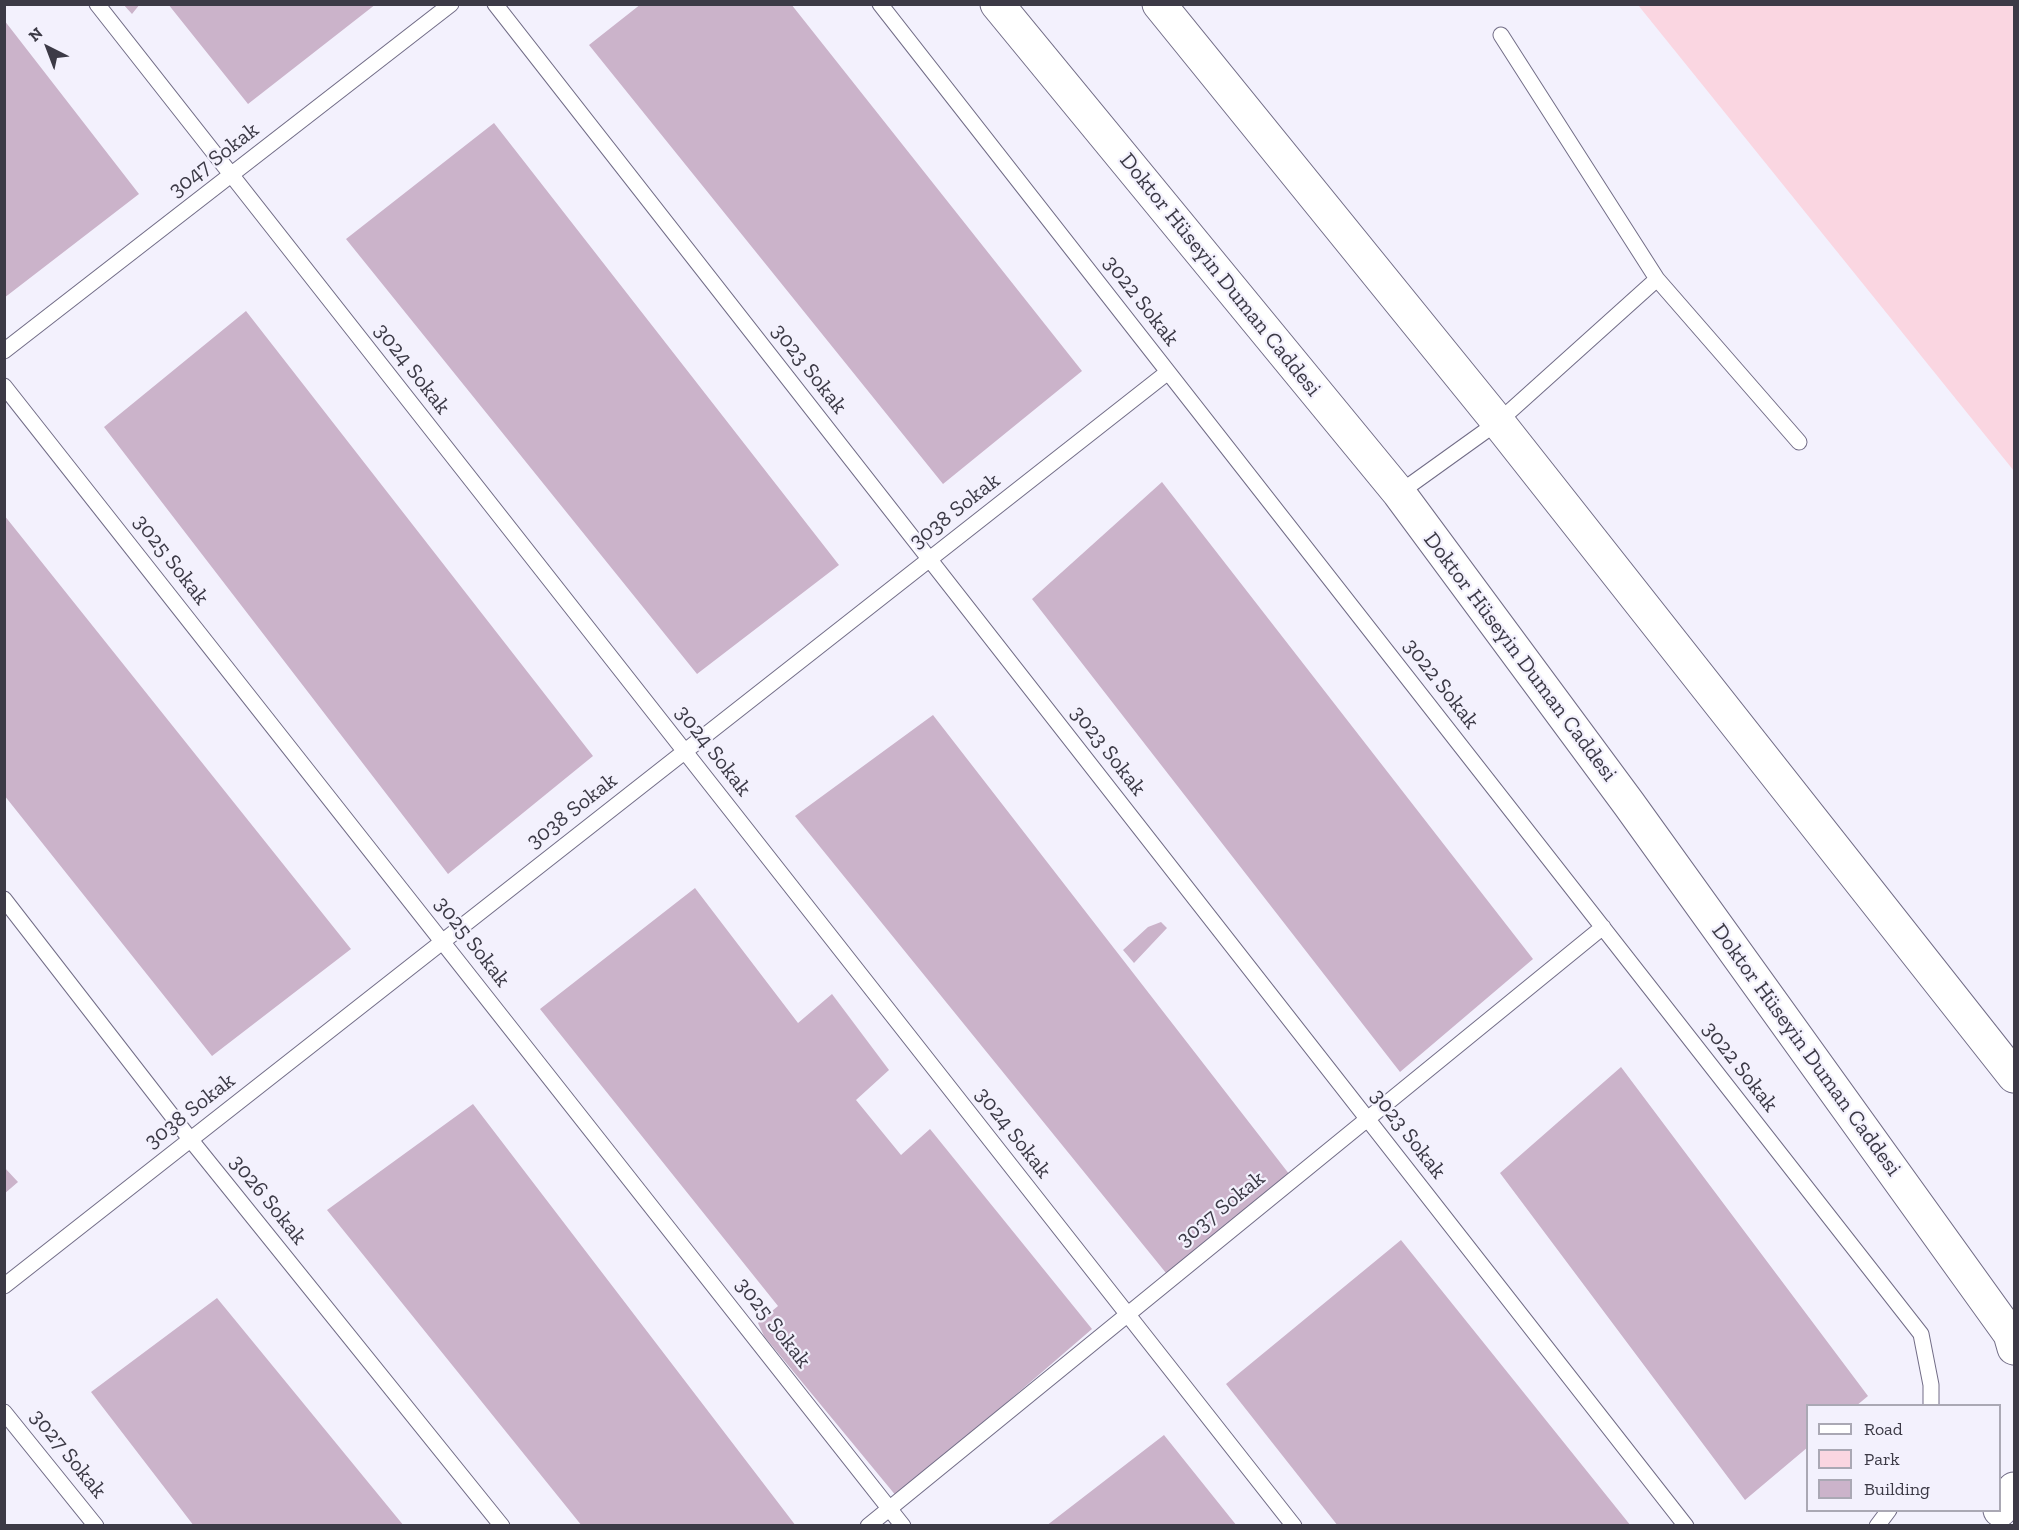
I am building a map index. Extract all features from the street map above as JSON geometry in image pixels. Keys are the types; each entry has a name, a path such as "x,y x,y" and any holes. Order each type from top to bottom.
{"main road":[{"name":"Doktor Hüseyin Duman Caddesi","path":"997,4 1399,493 1629,804 2013,1341"},
{"path":"1159,4 1498,422 2014,1076"},
{"path":"2001,1507 2014,1490"},
{"path":"1988,1526 1998,1512"}],"lane":[{"name":"3024 Sokak","path":"97,4 1294,1526"},
{"name":"3047 Sokak","path":"4,351 451,4"},
{"name":"3023 Sokak","path":"495,4 1686,1526"},
{"name":"3022 Sokak","path":"880,4 1921,1334 1931,1404"},
{"path":"1501,35 1657,279 1799,442"},
{"path":"1399,493 1498,422 1657,279"},
{"name":"3038 Sokak","path":"4,1286 1168,372"},
{"name":"3025 Sokak","path":"4,386 903,1526"},
{"name":"3026 Sokak","path":"4,899 190,1138 502,1526"},
{"name":"3037 Sokak","path":"868,1526 1603,927"},
{"name":"3027 Sokak","path":"4,1412 96,1526"},
{"path":"1877,1526 1888,1512"}],"green space":[{"path":"1638,5 2014,5 2014,471"}],"building":[{"path":"123,4 140,4 132,14"},
{"path":"168,4 376,4 248,104"},
{"path":"641,4 791,4 1082,371 943,484 589,45"},
{"path":"4,20 139,194 4,298"},
{"path":"494,123 839,565 697,674 346,239"},
{"path":"246,311 593,756 448,874 104,427"},
{"path":"1162,482 1533,959 1400,1072 1032,599"},
{"path":"4,515 351,949 212,1056 4,795"},
{"path":"933,715 1293,1179 1166,1273 795,816"},
{"path":"695,888 798,1023 832,994 889,1070 856,1100 901,1155 930,1129 1092,1329 897,1497 764,1336 758,1323 778,1306 540,1009"},
{"path":"1161,922 1167,928 1134,963 1123,950 1148,927"},
{"path":"1621,1067 1868,1396 1858,1404 1806,1404 1806,1449 1745,1500 1500,1173"},
{"path":"473,1104 796,1526 582,1526 327,1210"},
{"path":"4,1167 18,1182 4,1194"},
{"path":"1401,1240 1631,1526 1338,1526 1226,1384"},
{"path":"217,1298 404,1526 194,1526 91,1392"},
{"path":"1164,1435 1237,1526 1046,1526"}]}
